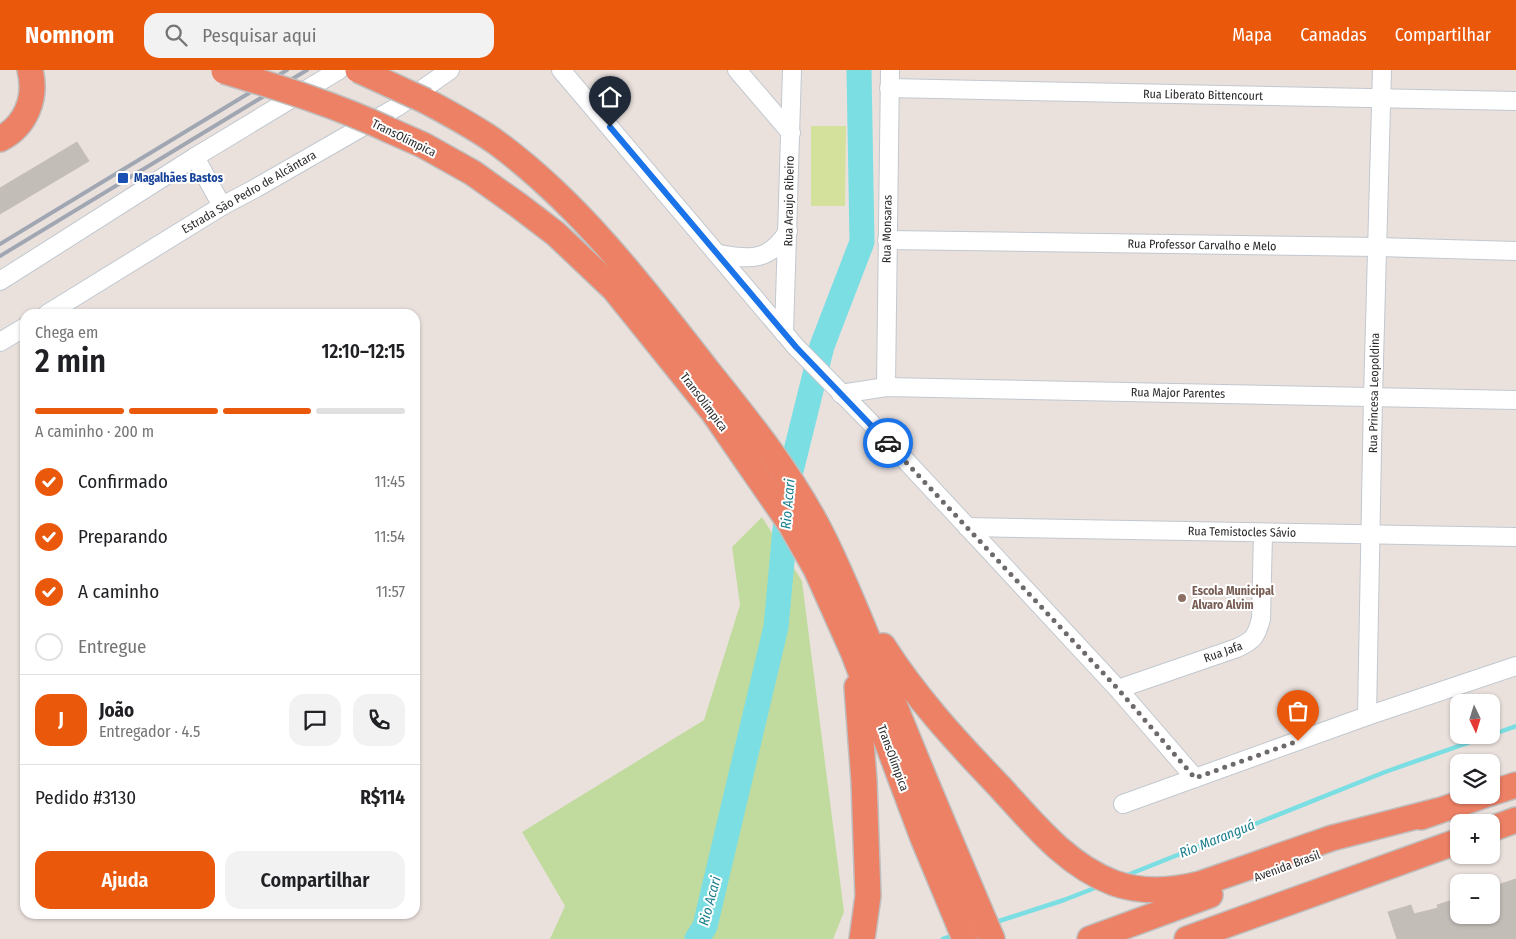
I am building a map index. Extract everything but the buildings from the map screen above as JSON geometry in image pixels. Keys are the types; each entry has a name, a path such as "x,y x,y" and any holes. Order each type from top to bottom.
{"highway":[{"path":"0,138 17,126 33,96 30,70"},
{"name":"TransOlímpica","path":"223,70 301,95 366,119 423,145 472,173 518,205 563,241 614,289 713,412 791,525 816,569 836,611 933,833 992,939"},
{"name":"TransOlímpica","path":"358,70 426,101 464,122 497,143 538,176 576,213 621,262 760,436 801,498 839,570 933,833 965,939"},
{"path":"839,570 866,620 902,676 941,726 1063,853 1090,871 1114,882 1134,888 1158,890 1183,889 1340,836 1437,811"},
{"path":"854,654 861,724 868,863 868,896 864,932"},
{"path":"1500,790 1516,785"},
{"name":"Avenida Brasil","path":"1090,939 1458,804"},
{"path":"1500,826 1516,820"},
{"path":"1187,939 1450,844"}],"street":[{"path":"0,281 195,157 339,70"},
{"name":"Estrada São Pedro de Alcântara","path":"55,309 222,206 397,106 450,70"},
{"path":"561,70 796,347 870,422 1118,689 1195,778"},
{"path":"737,70 791,133"},
{"name":"Rua Araujo Ribeiro","path":"784,333 792,70"},
{"name":"Rua Monsaras","path":"886,388 890,70"},
{"name":"Rua Princesa Leopoldina","path":"1367,716 1382,70"},
{"name":"Rua Liberato Bittencourt","path":"889,88 1516,101"},
{"path":"195,157 222,206"},
{"path":"719,254 741,258 759,257 774,250 788,232"},
{"name":"Rua Professor Carvalho e Melo","path":"887,240 1516,251"},
{"path":"0,342 20,330"},
{"name":"Rua Major Parentes","path":"837,388 1516,400"},
{"name":"Rua Temistocles Sávio","path":"967,527 1516,537"},
{"name":"Rua Jafa","path":"1118,689 1251,642 1258,632 1261,619 1264,533"},
{"path":"1123,804 1367,716 1516,666"}],"green space":[{"path":"811,126 846,126 845,206 811,206"},
{"path":"762,517 802,581 844,912 833,939 550,939 565,906 522,832 704,720 740,605 732,547"}],"waterway":[{"name":"Rio Acari","path":"697,939 705,926 776,627 790,475 822,346 862,242 859,70"},
{"name":"Rio Maranguá","path":"1500,732 1516,726"},
{"name":"Rio Maranguá","path":"1125,876 1385,772 1464,744"},
{"name":"Rio Maranguá","path":"993,923 1100,886"},
{"name":"Rio Maranguá","path":"943,939 955,935"}],"railway":[{"path":"0,244 287,70"},
{"path":"0,256 307,70"}],"way so far":[{"path":"888,443 1118,689 1195,778 1298,741"}],"place":[{"name":"Magalhães Bastos","path":"123,178"},
{"name":"Escola Municipal Alvaro Alvim","path":"1182,598"}],"route":[{"path":"610,127 796,347 870,422 888,443"}]}
